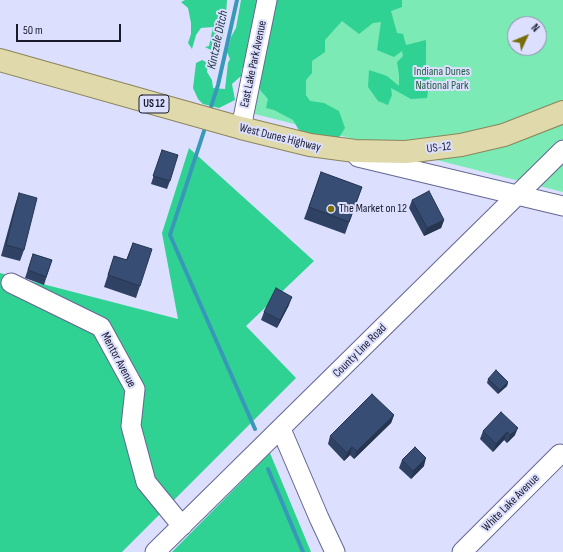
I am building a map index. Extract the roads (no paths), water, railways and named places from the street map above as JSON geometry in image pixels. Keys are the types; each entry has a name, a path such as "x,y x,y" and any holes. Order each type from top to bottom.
{"main road":[{"name":"West Dunes Highway","path":"0,60 241,128 310,145"},
{"name":"US-12","path":"310,145 328,149 369,152 406,152 438,148 504,135 563,112"}],"street":[{"name":"East Lake Park Avenue","path":"241,128 267,0"},
{"name":"West Dunes Highway","path":"310,145 563,206"},
{"name":"County Line Road","path":"155,552 563,150"},
{"name":"Mentor Avenue","path":"11,283 101,327 135,389 131,426 146,482 182,526"},
{"path":"281,429 335,552"},
{"name":"White Lake Avenue","path":"462,552 560,454"}],"waterway":[{"name":"Kintzele Ditch","path":"211,107 218,85 237,0"},
{"path":"204,131 170,235 255,429"},
{"path":"268,469 303,552"}],"place":[{"name":"The Market on 12","path":"331,209"}],"park label":[{"name":"Indiana Dunes National Park","path":"442,79"}]}
